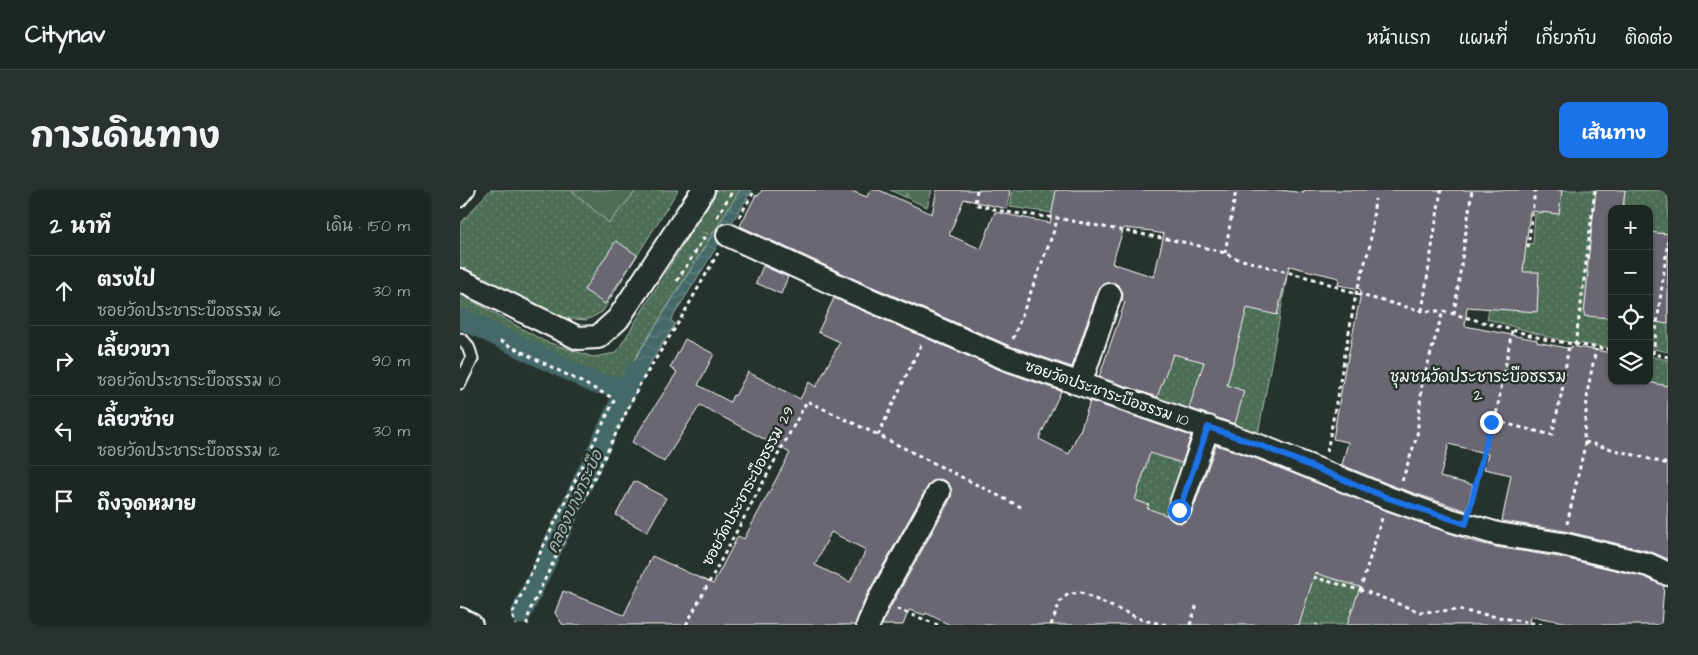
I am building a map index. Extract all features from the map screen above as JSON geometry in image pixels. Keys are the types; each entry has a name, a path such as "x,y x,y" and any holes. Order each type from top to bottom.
{"street":[{"path":"460,280 578,338 598,336 618,319 703,190"},
{"name":"ซอยวัดประชาระบือธรรม 10","path":"728,235 930,327 1005,358 1262,446 1392,499 1498,534 1562,544 1649,565 1668,574"},
{"path":"1080,384 1110,296"},
{"path":"1179,510 1208,427"},
{"path":"868,625 878,602 939,492"},
{"path":"460,619 471,625"}],"lane":[{"path":"460,201 469,190"},
{"path":"460,339 464,341 470,350 472,359 460,383"}],"path":[{"path":"527,625 526,621 531,608 640,384 756,190"},
{"path":"977,190 975,204 1005,212 1056,218 1188,243 1225,253 1235,258 1321,281 1356,294 1422,311 1443,311 1548,340 1608,350"},
{"path":"1225,253 1236,190"},
{"path":"1422,311 1441,190"},
{"path":"1454,314 1472,190"},
{"path":"1528,248 1535,190"},
{"path":"1574,345 1595,190"},
{"path":"1323,472 1356,294 1370,245 1375,199"},
{"path":"1005,358 1055,228 1056,218"},
{"path":"1653,341 1668,240"},
{"path":"1360,591 1392,499 1418,436 1422,384 1443,311"},
{"path":"930,327 878,434 1023,508"},
{"path":"1495,421 1512,330"},
{"path":"500,341 611,396 614,401 512,615 516,625"},
{"path":"1466,524 1491,422 1495,421 1552,434 1570,344"},
{"path":"1562,544 1585,445 1588,388 1596,348"},
{"path":"1653,354 1668,357"},
{"name":"ซอยวัดประชาระบือธรรม 29","path":"686,625 807,401 878,434"},
{"path":"1584,442 1668,464"},
{"path":"1313,577 1420,612 1459,610 1542,625"},
{"path":"1051,625 1060,602 1068,594 1081,593 1143,620 1167,625"},
{"path":"878,602 938,625"},
{"path":"1190,625 1197,604"}],"green space":[{"path":"490,190 571,190 609,223 637,190 678,190 602,312 587,320 563,318 460,272 460,224"},
{"path":"571,190 637,190 609,223"},
{"path":"717,190 740,190 621,381 598,381 497,331 460,310 460,294 544,341 593,357 616,353"},
{"path":"890,190 932,190 927,207"},
{"path":"1013,190 1065,190 1060,214 1010,207"},
{"path":"1559,190 1603,190 1608,258 1608,347 1562,341 1487,319 1503,239 1533,244 1535,214 1556,210"},
{"path":"1625,190 1668,190 1668,352 1653,349 1653,205 1623,205"},
{"path":"1240,269 1287,277 1257,440 1110,391 1127,337"},
{"path":"1653,357 1668,360 1668,397 1644,385 1653,385"},
{"path":"1147,448 1377,562 1359,625 1206,625 1127,498"}],"water":[{"path":"740,190 752,190 671,320 675,324 626,401 616,390"},
{"path":"460,310 497,331 491,343 460,327"}],"building":[{"path":"762,190 849,190 867,197 870,190 879,190 932,214 937,190 1010,190 1007,209 964,199 949,235 981,249 995,212 1050,223 1056,190 1280,190 1304,193 1304,190 1562,190 1559,214 1530,211 1523,272 1539,272 1537,312 1467,307 1465,326 1537,340 1537,342 1571,349 1571,346 1608,352 1608,385 1653,385 1653,383 1668,386 1668,559 1652,552 1565,531 1502,521 1511,475 1484,469 1488,454 1449,444 1440,477 1473,485 1467,511 1393,486 1342,465 1348,442 1333,439 1346,362 1361,293 1360,289 1338,285 1339,278 1289,266 1277,315 1247,308 1227,385 1244,391 1235,424 1189,408 1204,362 1173,354 1157,397 1099,377 1125,302 1122,301 1123,293 1120,287 1115,283 1107,282 1098,290 1072,367 1010,346 859,281 740,226 756,195 758,196","holes":["1124,228 1164,234 1154,277 1112,263"]},
{"path":"1596,190 1625,190 1623,205 1608,205 1608,318 1584,316"},
{"path":"1653,232 1668,234 1668,324 1653,322"},
{"path":"616,241 637,255 605,304 584,290"},
{"path":"763,266 788,277 781,294 756,283"},
{"path":"834,298 1000,370 1061,391 1039,439 1069,454 1080,431 1090,401 1191,436 1182,463 1150,453 1135,500 1149,505 1147,508 1168,516 1174,522 1182,523 1191,515 1216,445 1464,539 1496,547 1559,557 1645,577 1664,586 1661,625 1580,625 1530,616 1529,625 1347,625 1360,587 1315,573 1299,625 950,625 926,613 925,615 909,610 903,625 882,625 951,498 952,491 950,486 946,481 939,479 933,481 928,486 866,596 855,625 563,625 555,613 563,591 624,615 652,556 713,584 738,536 744,539 790,453 700,405 664,462 632,442 677,372 670,368 685,339 714,354 698,385 730,402 748,372 800,399 809,382 816,387 840,342 818,332","holes":["831,532 866,550 850,582 815,565"]},
{"path":"634,481 666,498 647,532 616,515"}],"waterway":[{"name":"คลองบางกระบือ","path":"460,318 595,383 627,388 637,370"},
{"name":"คลองบางกระบือ","path":"521,614 627,388"}],"district":[{"name":"ชุมชนวัดประชาระบือธรรม 2","path":"1478,385"}],"route":[{"path":"1179,510 1208,427 1262,446 1388,498 1466,524 1491,422"}]}
